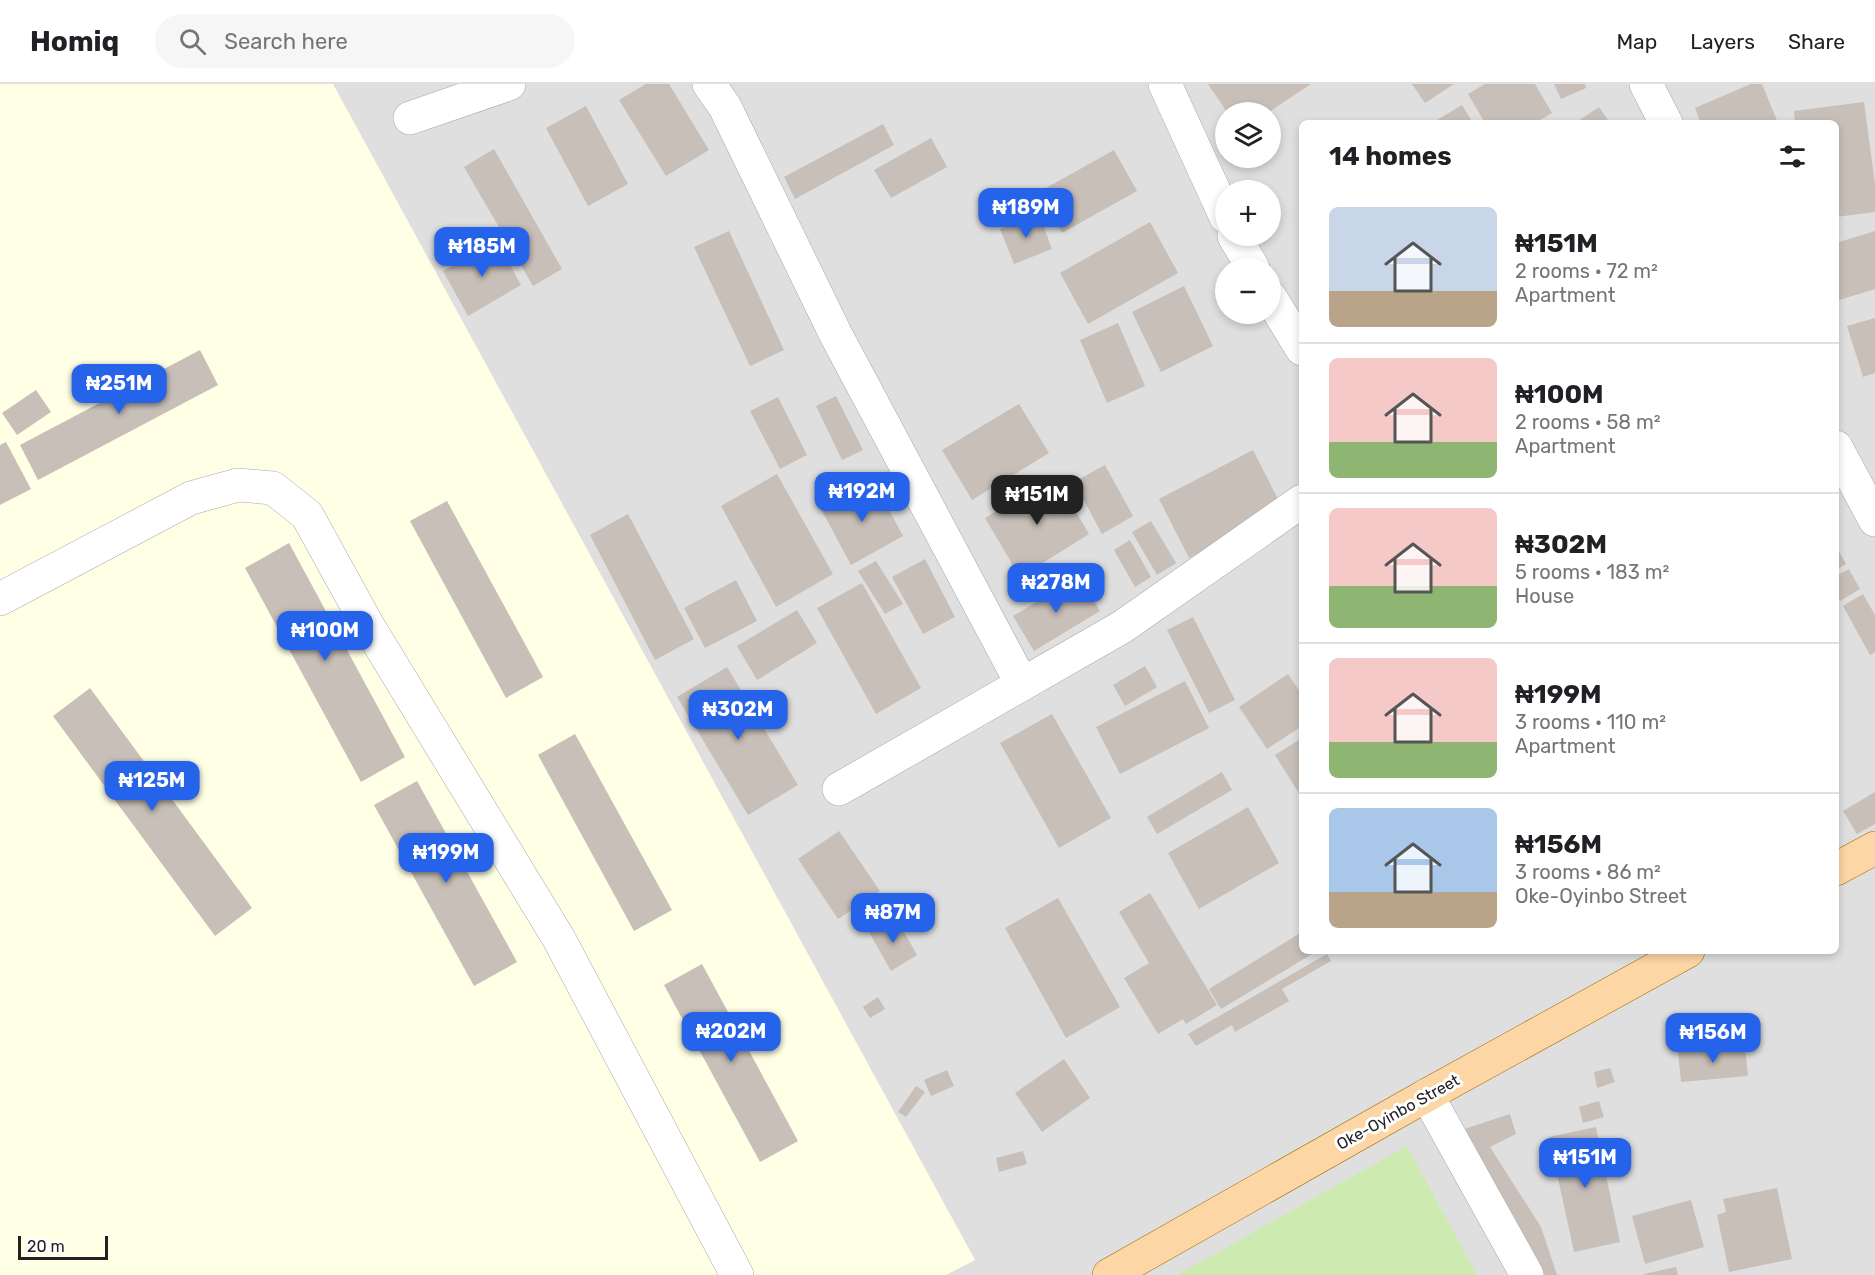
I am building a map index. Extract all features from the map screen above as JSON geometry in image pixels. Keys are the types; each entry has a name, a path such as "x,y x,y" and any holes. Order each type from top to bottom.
{"main road":[{"path":"1839,867 1875,848"},
{"name":"Oke-Oyinbo Street","path":"1109,1275 1683,954"}],"street":[{"path":"410,118 508,84"},
{"path":"709,84 725,107 836,335 1022,684"},
{"path":"1165,84 1215,193"},
{"path":"1646,84 1664,120"},
{"path":"1281,315 1299,344"},
{"path":"1839,453 1875,520"},
{"path":"0,599 191,498 238,485 273,488 307,515 367,624 559,939 737,1275"},
{"path":"839,789 1122,627 1299,503"},
{"path":"1427,1095 1527,1275"}],"shaded area":[{"path":"0,84 1875,84 1875,1275 0,1275"},
{"path":"0,84 333,84 975,1260 946,1275 0,1275"}],"green space":[{"path":"1407,1146 1477,1275 1177,1275"}],"building":[{"path":"646,84 669,84 709,150 666,176 619,100"},
{"path":"1208,84 1311,84 1281,104 1281,102 1220,102"},
{"path":"1412,84 1454,84 1425,103"},
{"path":"1485,84 1535,84 1552,113 1540,120 1483,120 1468,94"},
{"path":"1554,84 1585,84 1586,88 1561,99"},
{"path":"1751,84 1762,84 1777,120 1700,120 1695,108"},
{"path":"1864,102 1875,184 1875,212 1839,217 1839,120 1795,120 1794,111"},
{"path":"1462,105 1471,120 1437,120"},
{"path":"586,106 628,184 588,206 546,128"},
{"path":"1599,107 1608,120 1580,120"},
{"path":"883,124 894,145 795,199 784,177"},
{"path":"931,138 947,167 891,198 874,170"},
{"path":"494,149 562,269 533,286 464,167"},
{"path":"1114,150 1137,191 1062,233 1039,192"},
{"path":"1039,214 1052,249 1014,264 1000,229"},
{"path":"1150,222 1178,273 1088,324 1060,273"},
{"path":"729,231 784,350 750,366 694,247"},
{"path":"1875,231 1875,289 1839,300 1839,242"},
{"path":"497,241 521,285 468,316 443,271"},
{"path":"1184,286 1213,346 1161,372 1132,312"},
{"path":"1875,318 1875,373 1863,377 1847,326"},
{"path":"1118,323 1145,386 1107,403 1080,340"},
{"path":"200,350 218,385 38,480 20,445"},
{"path":"36,390 51,412 17,435 2,413"},
{"path":"836,396 863,450 842,460 816,406"},
{"path":"778,397 807,455 780,469 750,411"},
{"path":"1019,404 1049,453 972,500 942,450"},
{"path":"6,442 31,489 0,505 0,445"},
{"path":"1253,450 1283,509 1189,558 1159,499"},
{"path":"1105,465 1133,516 1102,534 1074,482"},
{"path":"777,474 833,574 776,607 721,506"},
{"path":"1055,476 1089,534 1020,577 985,518"},
{"path":"873,480 903,536 851,565 821,509"},
{"path":"447,501 543,677 506,698 410,521"},
{"path":"628,514 694,639 655,660 590,535"},
{"path":"1151,521 1176,563 1157,575 1132,532"},
{"path":"1130,540 1151,577 1135,587 1114,550"},
{"path":"289,543 405,757 361,782 245,568"},
{"path":"1839,551 1846,564 1839,568"},
{"path":"925,559 955,617 923,634 892,577"},
{"path":"876,561 903,604 885,614 858,571"},
{"path":"1849,569 1860,589 1840,601 1839,599 1839,574"},
{"path":"1079,576 1100,611 1034,651 1013,616"},
{"path":"736,580 757,621 705,648 684,608"},
{"path":"862,583 921,688 876,714 817,608"},
{"path":"1863,594 1875,615 1875,652 1870,655 1843,606"},
{"path":"797,610 817,643 757,680 737,646"},
{"path":"1193,617 1235,700 1209,713 1167,630"},
{"path":"1145,666 1157,687 1125,706 1113,685"},
{"path":"727,667 798,785 748,815 677,697"},
{"path":"1288,674 1299,690 1299,728 1267,749 1239,707"},
{"path":"1185,681 1209,728 1120,774 1096,727"},
{"path":"90,688 252,908 215,936 53,716"},
{"path":"1052,714 1111,818 1059,848 1000,743"},
{"path":"575,734 672,910 634,931 538,755"},
{"path":"1299,740 1299,793 1275,755"},
{"path":"1222,772 1232,790 1157,834 1147,817"},
{"path":"417,781 517,962 474,986 374,805"},
{"path":"1875,792 1875,824 1857,834 1843,811"},
{"path":"1248,807 1279,863 1199,909 1168,853"},
{"path":"839,831 880,891 838,919 798,859"},
{"path":"1150,893 1217,1005 1186,1024 1183,1019 1158,1034 1124,978 1149,963 1119,912"},
{"path":"1058,898 1120,1007 1066,1038 1005,928"},
{"path":"895,916 917,955 891,971 869,932"},
{"path":"1299,934 1299,954 1312,954 1221,1009 1209,989"},
{"path":"1327,954 1331,961 1282,989 1289,1001 1235,1032 1232,1025 1196,1046 1188,1034"},
{"path":"702,964 798,1141 760,1162 664,985"},
{"path":"878,997 885,1009 870,1018 863,1007"},
{"path":"1745,1046 1748,1076 1681,1082 1678,1052"},
{"path":"1064,1059 1090,1098 1042,1132 1015,1093"},
{"path":"1610,1068 1615,1082 1597,1088 1594,1072"},
{"path":"947,1070 954,1086 931,1096 924,1080"},
{"path":"916,1086 925,1092 906,1117 898,1112"},
{"path":"1599,1101 1604,1117 1583,1123 1579,1107"},
{"path":"1510,1114 1516,1134 1490,1147 1541,1227 1557,1275 1540,1275 1455,1132"},
{"path":"1596,1127 1620,1242 1574,1252 1549,1137"},
{"path":"1023,1151 1027,1164 999,1172 996,1158"},
{"path":"1777,1188 1792,1259 1729,1272 1717,1215 1726,1212 1723,1199"},
{"path":"1691,1200 1704,1247 1645,1264 1632,1216"},
{"path":"1676,1267 1678,1275 1644,1275 1644,1274"}]}
